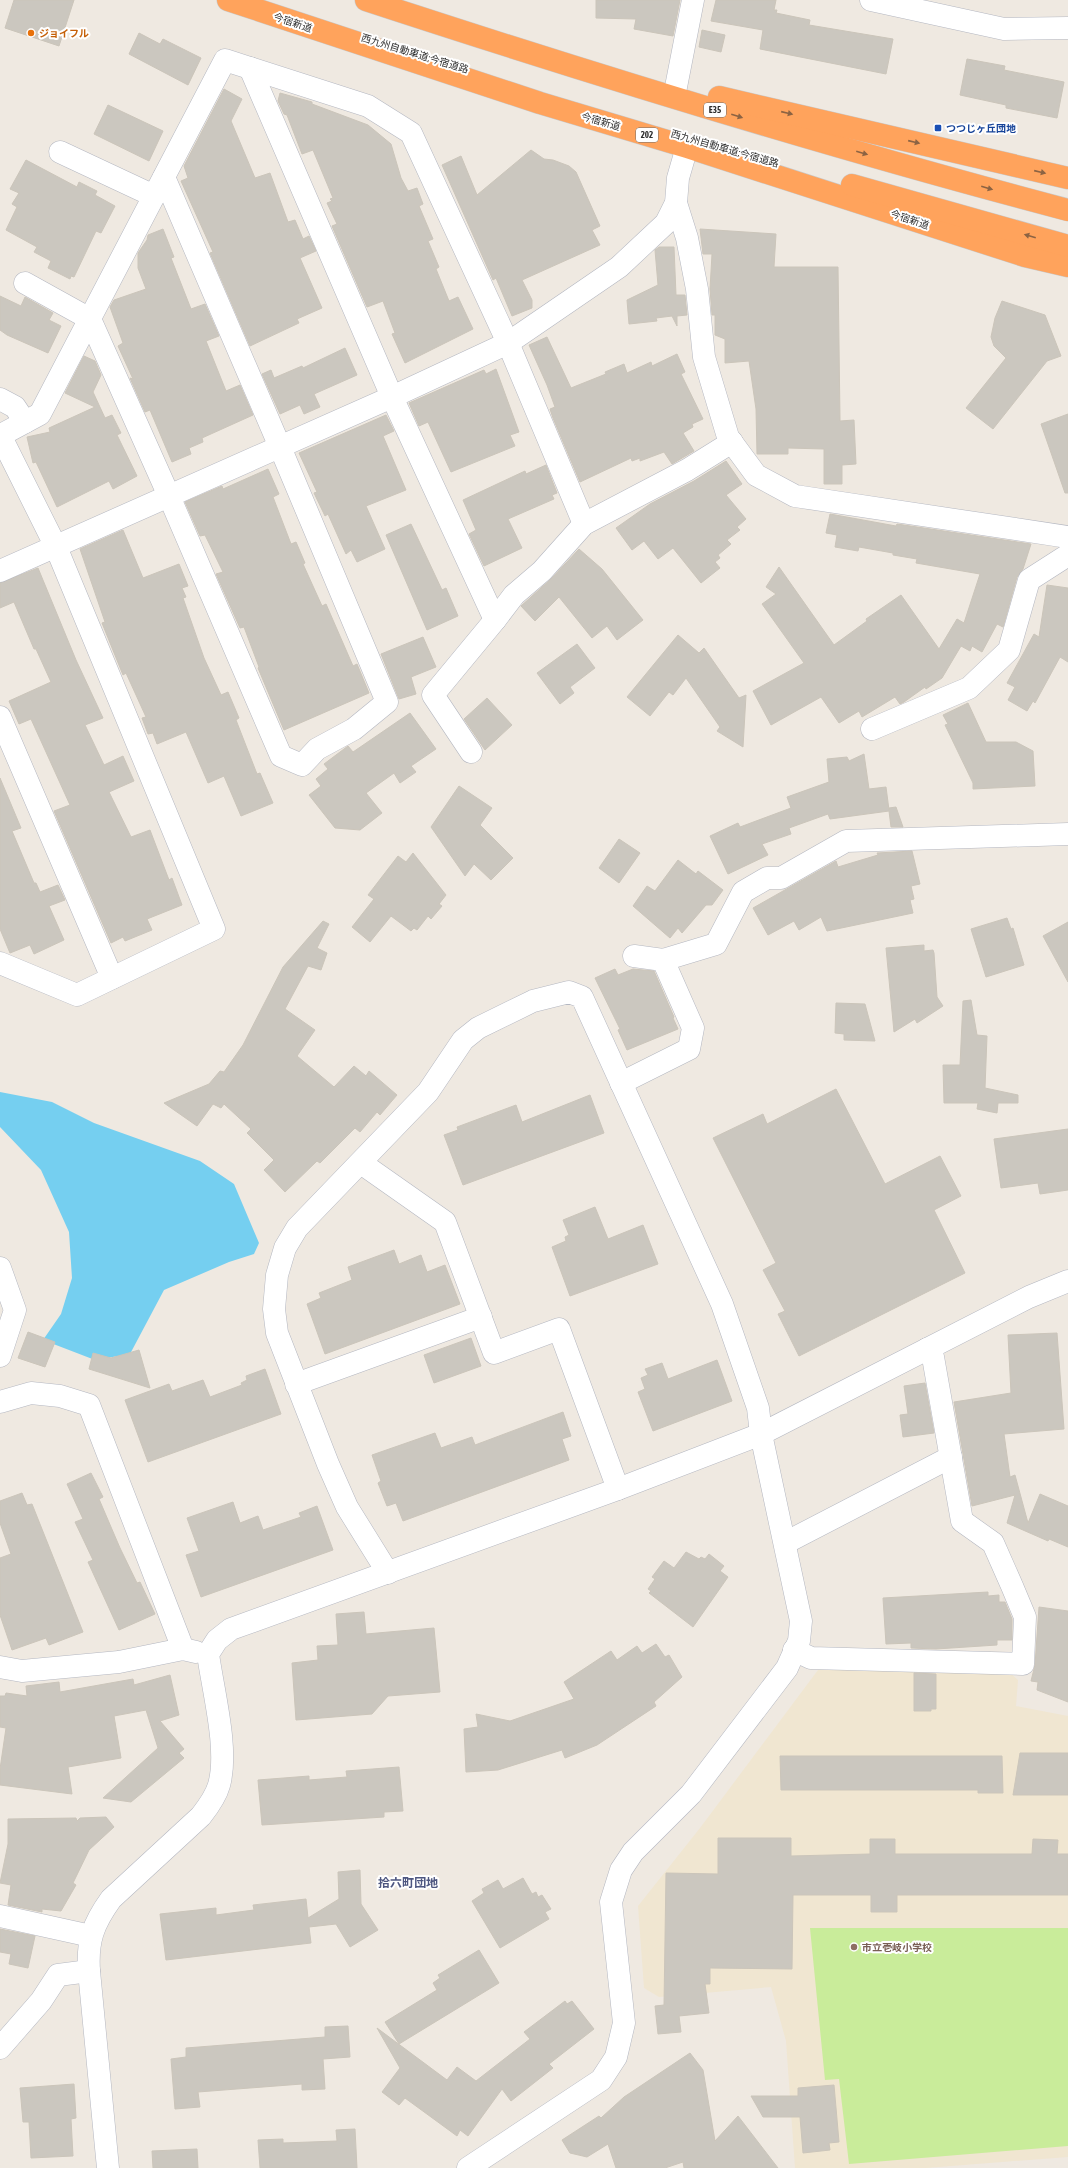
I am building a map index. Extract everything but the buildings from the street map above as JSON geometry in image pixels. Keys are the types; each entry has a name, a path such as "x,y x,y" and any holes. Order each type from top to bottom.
{"highway":[{"name":"今宿新道","path":"228,0 540,103 689,143"},
{"name":"西九州自動車道;今宿道路","path":"246,0 689,143 1068,246"},
{"name":"E35","path":"366,0 567,66 843,148 1068,210"},
{"path":"400,0 676,87 1068,178"},
{"path":"689,143 1068,266"}],"street":[{"path":"676,87 693,0"},
{"path":"871,0 1004,29 1068,28"},
{"path":"0,963 77,995 214,929 56,547 0,435 40,414 225,60 368,106 411,133 508,344 584,524"},
{"path":"250,68 392,397 495,620"},
{"path":"0,571 508,344 619,267 666,223 676,203 678,178 689,143"},
{"path":"60,152 154,196"},
{"path":"25,283 90,319 169,496 281,756 302,765 317,749 354,729 387,702 280,447 164,177"},
{"path":"676,203 687,238 695,282 704,357 728,437 756,475 795,496 1068,537"},
{"path":"0,399 15,407 25,422"},
{"path":"471,752 433,695 514,595 542,571 584,524 687,470 732,442"},
{"path":"872,729 969,688 1009,650 1029,580 1068,555"},
{"path":"0,717 112,978"},
{"path":"634,956 663,960 716,944 743,892 767,878 781,878 846,841 1068,834"},
{"path":"621,1083 689,1049 694,1028 663,960"},
{"path":"388,1573 347,1508 296,1384 278,1333 274,1309 276,1276 285,1248 297,1228 428,1092 463,1040 478,1028 533,1000 569,992 582,997 722,1304 758,1408 761,1434 801,1621 798,1641 787,1668 691,1794 633,1852 621,1870 612,1902 624,2023 616,2057 601,2080 468,2168"},
{"path":"360,1163 445,1222 494,1353 559,1329 618,1489"},
{"path":"0,1268 15,1310 0,1356"},
{"path":"108,2168 89,1971 88,1954 91,1936 100,1915 111,1899 201,1816 212,1800 219,1785 222,1758 208,1654 217,1640 231,1629 618,1489 761,1434 1030,1297 1068,1281"},
{"path":"296,1384 481,1317"},
{"path":"794,1650 811,1658 1023,1664 1025,1618 993,1543 962,1521 933,1357 927,1349"},
{"path":"0,1402 31,1393 60,1396 89,1406 183,1649"},
{"path":"785,1543 951,1457"},
{"path":"0,1666 22,1672 119,1662 183,1649 208,1654"},
{"path":"0,1916 91,1936"},
{"path":"0,2048 41,2001 58,1975 89,1971"}],"shaded area":[{"name":"市立壱岐小学校","path":"821,1666 1008,1671 1018,1680 1016,1706 1068,1716 1068,2157 926,2168 795,2168 786,2041 771,1987 659,1997 644,1988 638,1906 700,1828"}],"green space":[{"path":"810,1928 1068,1928 1068,2146 849,2164 839,2079 825,2080"}],"water":[{"path":"0,1092 52,1102 94,1123 200,1161 234,1184 259,1243 254,1254 229,1262 164,1290 130,1354 95,1360 43,1340 61,1314 72,1278 69,1232 41,1170 0,1127"}],"place":[{"name":"ジョイフル","path":"31,33"},
{"name":"つつじヶ丘団地","path":"938,128"},
{"name":"市立壱岐小学校","path":"854,1947"}],"district":[{"name":"拾六町団地","path":"408,1883"}]}
